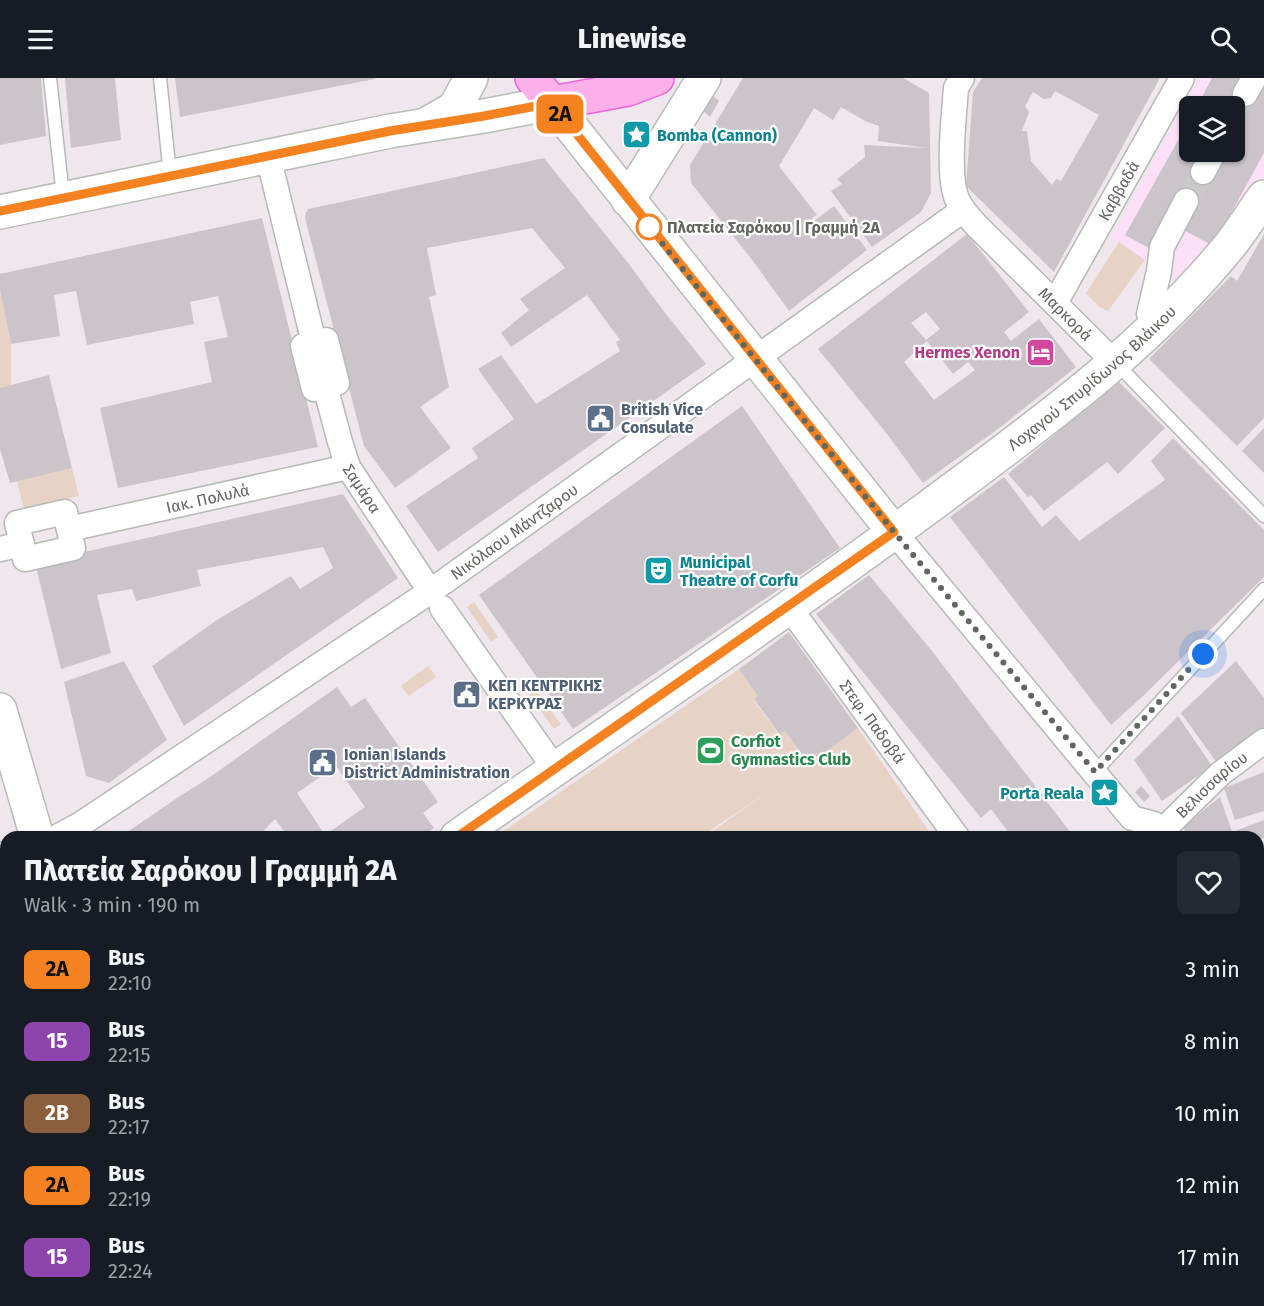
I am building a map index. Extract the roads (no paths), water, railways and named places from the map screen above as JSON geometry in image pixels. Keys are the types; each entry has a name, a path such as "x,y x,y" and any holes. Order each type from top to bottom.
{"main road":[{"path":"427,124 455,108 471,78"},
{"path":"532,78 894,532"},
{"path":"0,212 427,124 552,103 614,86 657,78"},
{"path":"628,200 704,78"},
{"name":"Λοχαγού Σπυρίδωνος Βλάικου","path":"466,831 789,608 1019,439 1115,363 1172,309 1232,243 1264,197"},
{"path":"0,710 35,831"}],"street":[{"name":"Καββαδά","path":"1056,303 1182,78"},
{"name":"Μαρκορά","path":"952,81 952,179 957,200 963,210 1115,363"},
{"name":"Σαμάρα","path":"268,156 314,343 326,340 337,383 325,386 348,467 422,579"},
{"path":"1149,314 1162,247 1186,201"},
{"name":"Νικόλαου Μάντζαρου","path":"68,831 431,591 963,210"},
{"name":"Ιακ. Πολυλά","path":"11,546 25,559 73,548 69,529 348,467"},
{"path":"894,532 1132,818 1154,824 1160,831"},
{"path":"442,608 555,769"},
{"name":"Στεφ. Παδοβά","path":"789,608 953,831"},
{"name":"Βελισσαρίου","path":"1166,831 1220,774 1264,741"}],"lane":[{"path":"50,78 63,198"},
{"path":"160,78 170,177"},
{"name":"Μαρκορά","path":"1115,363 1264,516"},
{"path":"1095,772 1264,589"}],"tunnel":[{"path":"1186,201 1203,172"}],"place":[{"name":"Bomba (Cannon)","path":"636,135"},
{"name":"Πλατεία Σαρόκου | Γραμμή 2Α","path":"649,227"},
{"name":"Hermes Xenon","path":"1041,352"},
{"name":"British Vice Consulate","path":"600,418"},
{"name":"Municipal Theatre of Corfu","path":"659,571"},
{"name":"ΚΕΠ ΚΕΝΤΡΙΚΗΣ ΚΕΡΚΥΡΑΣ","path":"467,694"},
{"name":"Corfiot Gymnastics Club","path":"710,750"},
{"name":"Ionian Islands District Administration","path":"323,763"},
{"name":"Porta Reala","path":"1105,793"}]}
